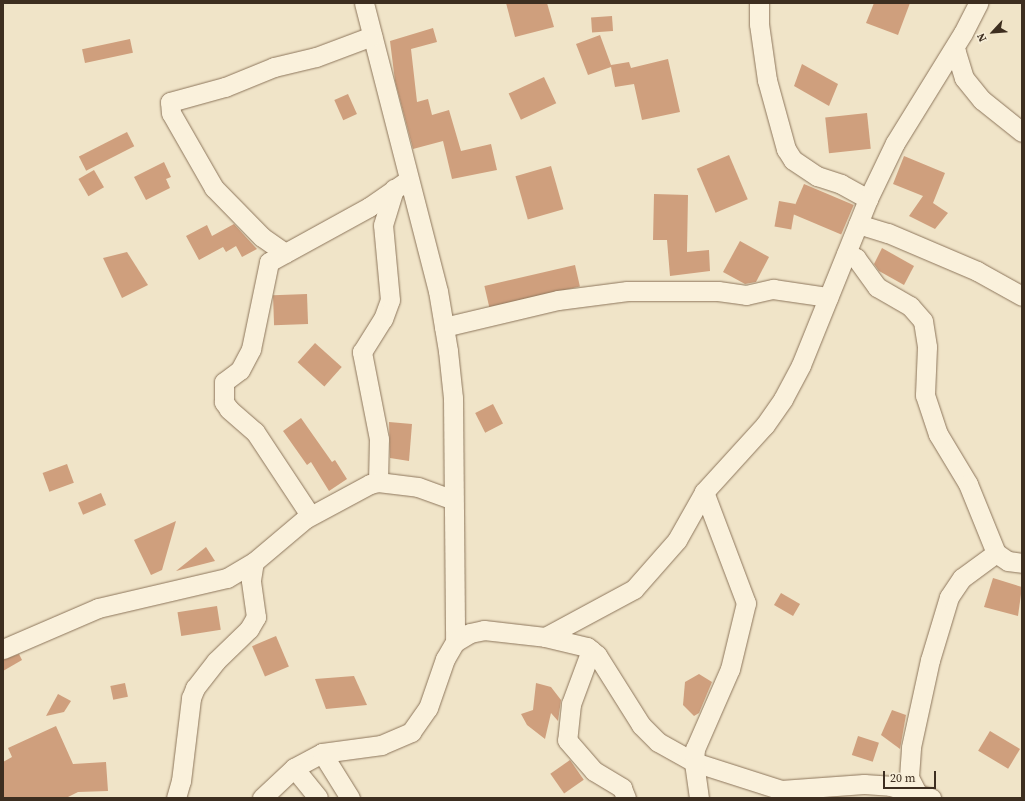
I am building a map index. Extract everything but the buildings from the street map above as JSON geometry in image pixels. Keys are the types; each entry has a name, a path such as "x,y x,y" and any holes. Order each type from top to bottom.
{"street":[{"path":"364,3 372,36 401,185 444,327 453,398 455,642"},
{"path":"759,3 759,24 767,80 786,150 793,160 817,176 841,184 868,199"},
{"path":"545,637 634,589 677,540 704,492 765,425 783,399 828,297 868,199 899,134 952,52 978,3"},
{"path":"285,253 262,237 214,188 171,113 170,102 225,87 274,67 316,57 372,36"},
{"path":"952,52 956,52 964,78 982,100 1022,132"},
{"path":"310,515 256,432 229,409 222,390 224,382 246,362 251,349 269,262 401,185"},
{"path":"378,482 379,439 362,352 383,319 390,300 383,224 401,185"},
{"path":"858,224 888,232 977,271 1022,296"},
{"path":"846,254 856,258 877,287 910,306 923,321 927,347 924,386 926,402 942,442 970,489 996,553 1008,561 1022,564"},
{"path":"444,327 558,300 627,291 718,291 746,295 773,290 828,297"},
{"path":"3,650 98,608 227,578 254,562 310,515 378,482 418,487 453,500"},
{"path":"699,798 694,762 700,733 730,669 746,603 704,492"},
{"path":"924,796 909,777 911,747 930,660 949,597 962,578 996,553"},
{"path":"176,798 183,767 190,702 195,688 216,661 249,629 256,618 251,580 254,562"},
{"path":"262,798 294,768 322,753 381,745 411,732 428,708 445,659 455,642 470,633 484,630 545,637 571,642 591,650 641,725 658,742 694,762 781,790 864,784 924,796"},
{"path":"591,650 571,704 567,740 588,766 622,788 626,798"},
{"path":"322,753 350,798"},
{"path":"294,768 318,798"}]}
